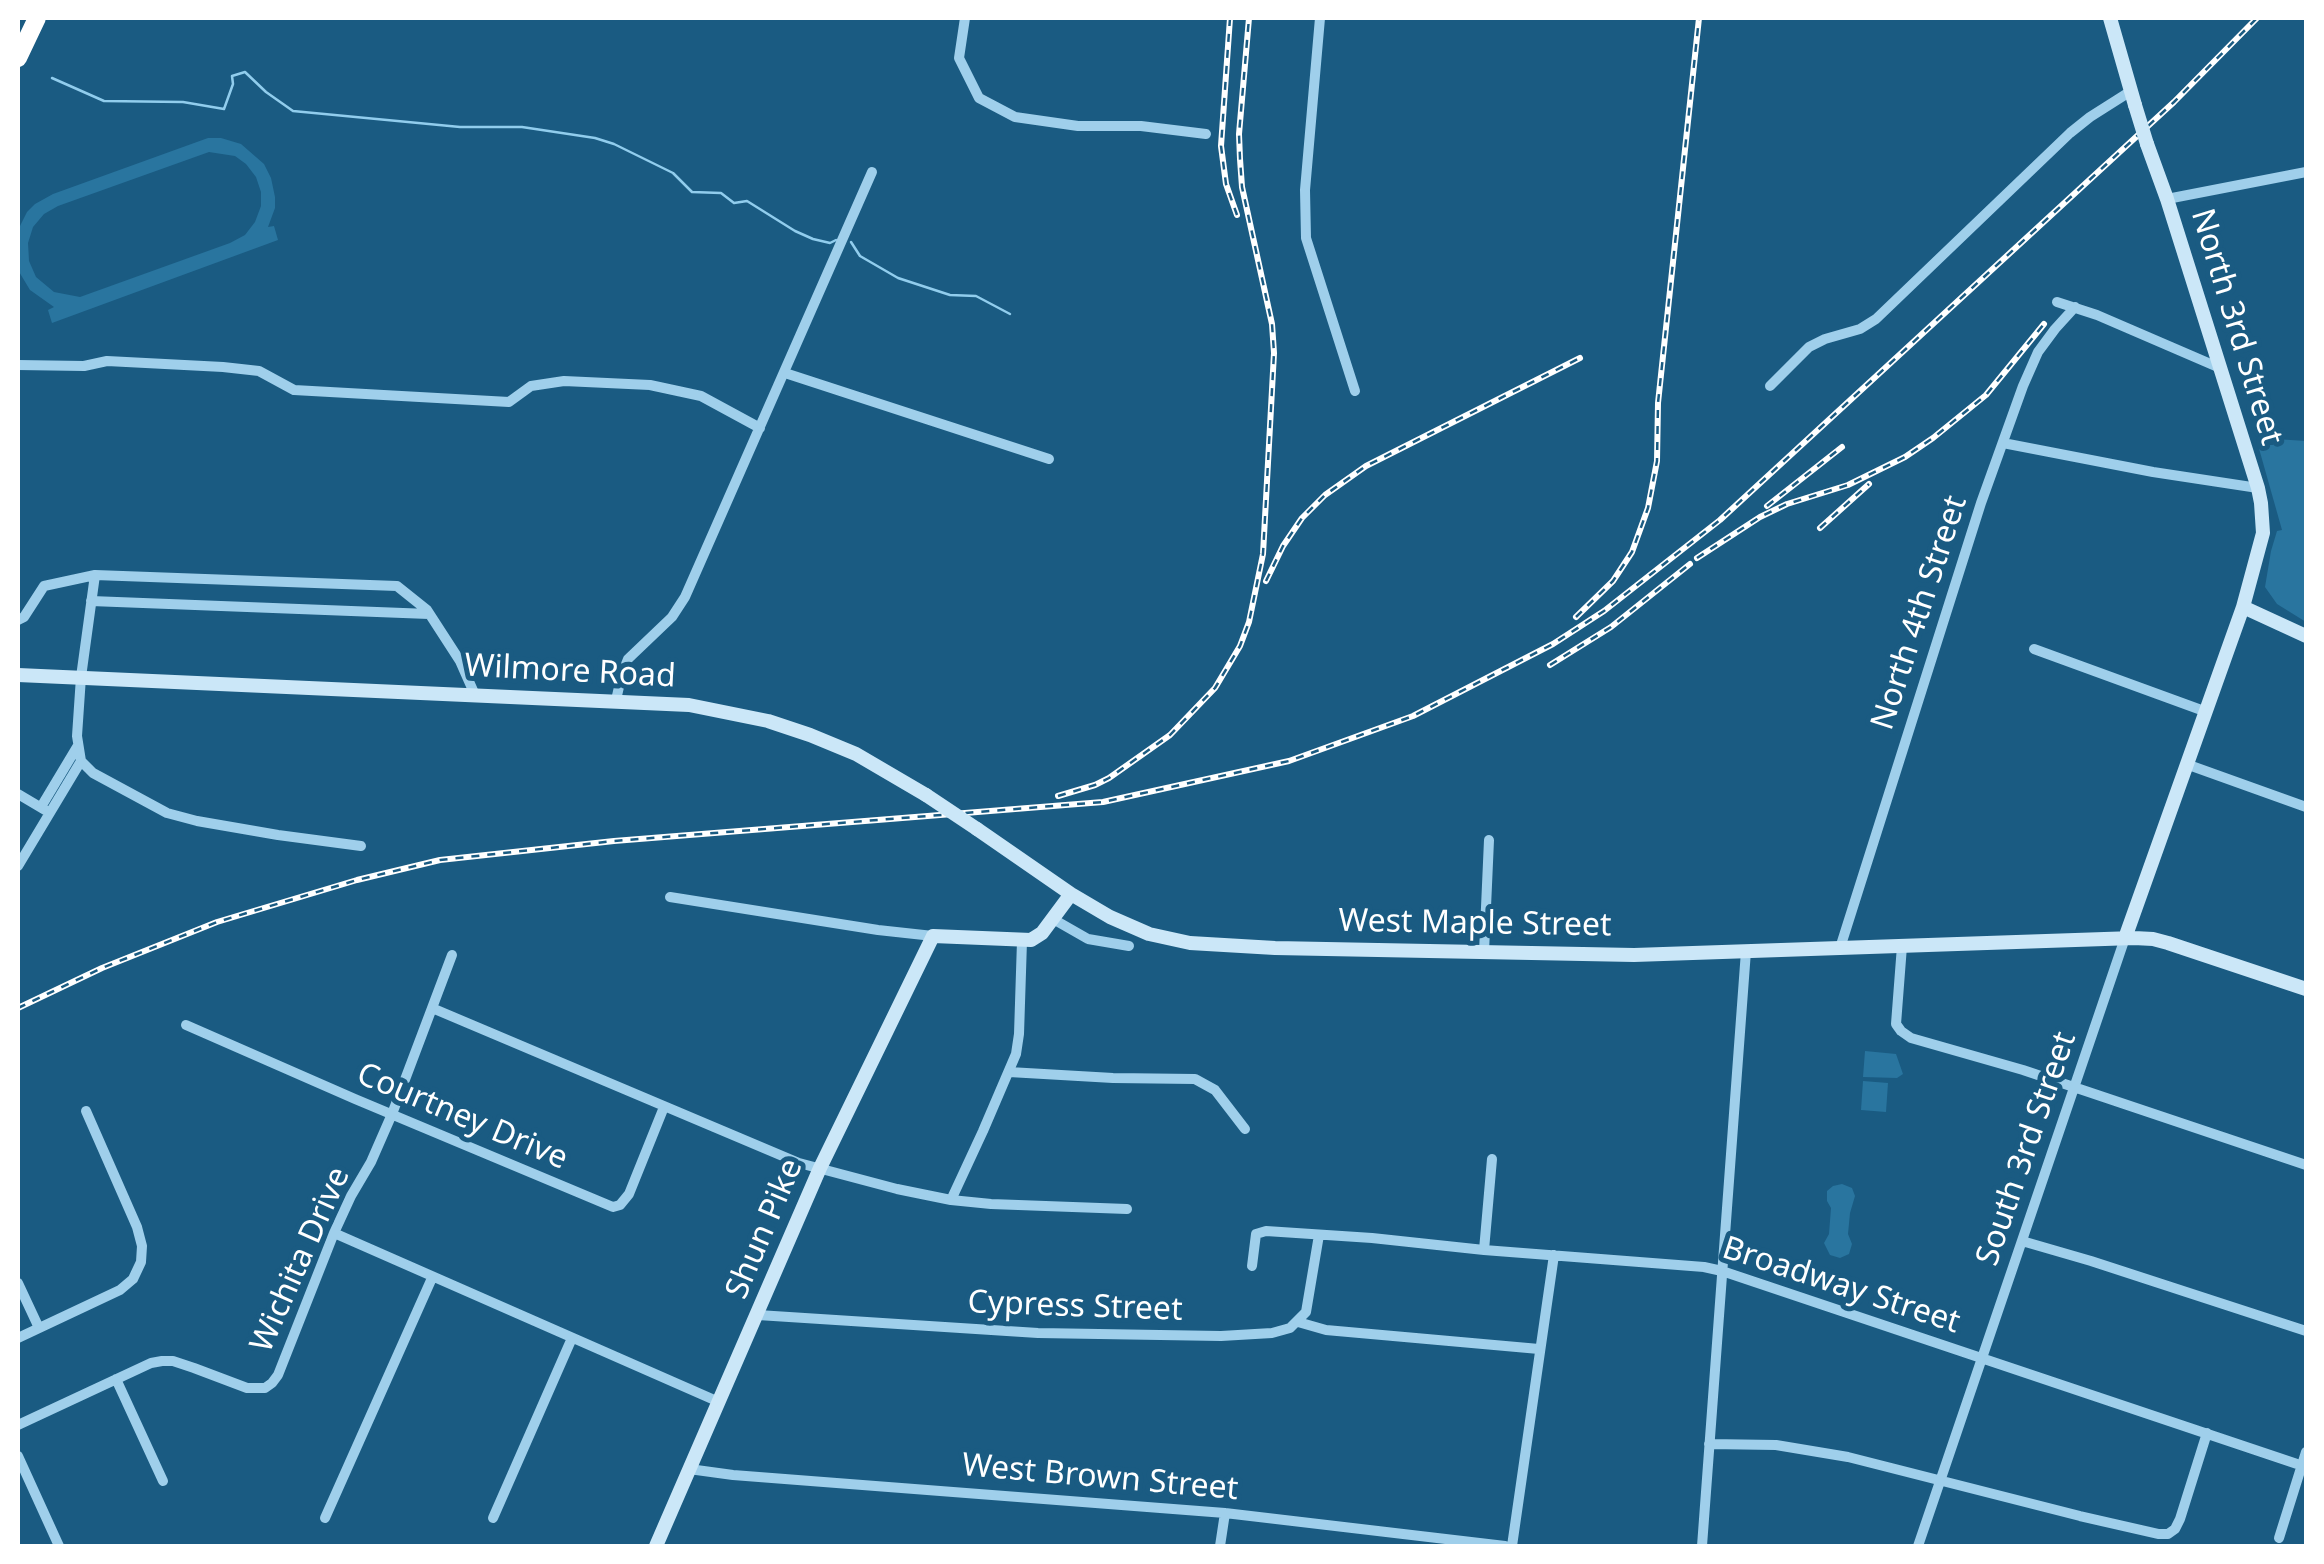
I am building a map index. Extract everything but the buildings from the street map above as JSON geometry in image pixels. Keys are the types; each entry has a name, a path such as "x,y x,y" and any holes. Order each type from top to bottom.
{"highway":[{"path":"18,58 36,18"}],"main road":[{"name":"North 3rd Street","path":"2110,18 2258,488 2263,533 2243,607 2125,938"},
{"path":"2243,607 2306,636"},
{"name":"Wilmore Road","path":"18,674 616,700 689,705 768,721 856,754 926,795 1071,894"},
{"name":"West Maple Street","path":"1071,894 1129,926 1190,943 1264,948 1634,954 2153,939 2306,989"},
{"path":"933,936 1022,941 1037,937 1071,894"},
{"name":"Shun Pike","path":"656,1546 820,1168 933,936"}],"street":[{"path":"965,18 959,58 978,98 1015,117 1078,126 1141,126 1206,134"},
{"path":"1320,18 1304,216 1309,250 1355,392"},
{"path":"1770,386 1809,347 1860,329 1876,319 2070,134 2090,117 2133,98"},
{"path":"616,700 628,659 672,618 685,597 872,172"},
{"path":"2167,199 2306,172"},
{"path":"2057,302 2220,368"},
{"name":"North 4th Street","path":"1840,948 1981,504 2023,386 2038,352 2075,307"},
{"path":"18,365 84,366 107,361 223,366 259,371 294,390 509,402 532,386 564,381 650,385 701,396 760,428"},
{"path":"784,373 1049,458"},
{"path":"2003,443 2258,488"},
{"path":"95,575 81,677 77,746 81,761 148,804 182,817 278,836 361,846"},
{"path":"18,620 44,586 95,575 397,586 429,614 460,661 475,695"},
{"path":"91,601 429,614"},
{"path":"2034,650 2204,711"},
{"path":"18,866 77,746"},
{"path":"46,810 81,761"},
{"path":"2186,764 2306,807"},
{"path":"18,794 46,810"},
{"path":"1484,952 1489,840"},
{"path":"670,897 933,936"},
{"path":"1053,919 1088,939 1129,946"},
{"name":"South 3rd Street","path":"1918,1546 2125,938"},
{"path":"951,1200 1016,1054 1022,941"},
{"path":"1902,946 1896,1010 1896,1024 1901,1031 1918,1040 2305,1161"},
{"path":"1702,1546 1746,951"},
{"name":"Wichita Drive","path":"18,1426 151,1364 172,1361 237,1386 256,1389 265,1388 278,1376 334,1234 392,1114 452,955"},
{"path":"432,1008 799,1163 951,1200 1127,1209"},
{"name":"Courtney Drive","path":"186,1024 614,1206 630,1194 664,1107"},
{"path":"1009,1072 1195,1079 1215,1090 1245,1129"},
{"path":"18,1338 120,1290 133,1279 141,1262 137,1228 86,1111"},
{"path":"1484,1250 1492,1158"},
{"name":"Broadway Street","path":"1252,1266 1256,1234 1266,1232 1722,1270 2304,1466"},
{"path":"334,1234 720,1402"},
{"path":"1319,1235 1308,1305 1298,1322 1326,1330 1539,1349"},
{"path":"2022,1241 2306,1331"},
{"path":"1509,1546 1554,1255"},
{"path":"325,1518 432,1278"},
{"path":"18,1283 39,1328"},
{"name":"Cypress Street","path":"758,1314 1118,1336 1249,1335 1290,1328 1298,1322"},
{"path":"493,1518 572,1338"},
{"path":"116,1379 163,1481"},
{"path":"1709,1444 1776,1445 1848,1457 2080,1516 2168,1534 2180,1519 2207,1433"},
{"path":"2280,1538 2306,1452"},
{"path":"18,1456 60,1546"},
{"name":"West Brown Street","path":"689,1470 1225,1513 1509,1546"},
{"path":"1220,1546 1225,1513"}],"shaded area":[{"path":"208,138 221,138 241,144 264,164 275,197 268,227 274,226 278,240 52,323 48,310 54,307 30,290 18,270 18,230 27,212 53,194","holes":["209,152 235,156 256,177 261,192 261,206 245,235 80,297 54,292 36,277 29,261 28,243 33,227 44,214"]},
{"path":"2275,439 2306,441 2306,622 2277,604 2265,587 2271,551 2277,531 2282,530 2258,445 2273,445"},
{"path":"1865,1051 1896,1054 1903,1074 1897,1078 1863,1077"},
{"path":"1863,1081 1888,1083 1886,1112 1861,1110"},
{"path":"1842,1184 1852,1188 1855,1196 1848,1234 1852,1244 1849,1254 1840,1258 1830,1255 1824,1243 1829,1234 1831,1208 1827,1191"}],"waterway":[{"path":"52,78 104,101 183,102 224,109 232,76 245,72 293,111 460,127 522,127 595,138 673,173 692,192 721,193 734,203 747,201 813,239 830,243 836,240"},
{"path":"851,242 860,256 898,278 950,295 976,296 1010,314"}],"railway":[{"path":"1230,18 1221,146 1226,184 1237,215"},
{"path":"1058,796 1109,778 1170,735 1215,688 1249,622 1263,554 1274,353 1272,324 1242,187 1239,134 1249,18"},
{"path":"1576,617 1613,581 1632,552 1648,508 1657,461 1658,403 1699,18"},
{"path":"18,1008 102,968 217,922 440,860 614,841 1103,802 1289,761 1413,716 1553,644 1604,611 1720,520 2174,102 2257,18"},
{"path":"1697,558 1760,517 1848,485 1905,457 1986,395 2044,324"},
{"path":"1266,581 1302,518 1325,495 1366,466 1580,358"},
{"path":"1767,506 1842,447"},
{"path":"1820,528 1869,484"},
{"path":"1550,665 1611,627 1690,564"}]}
